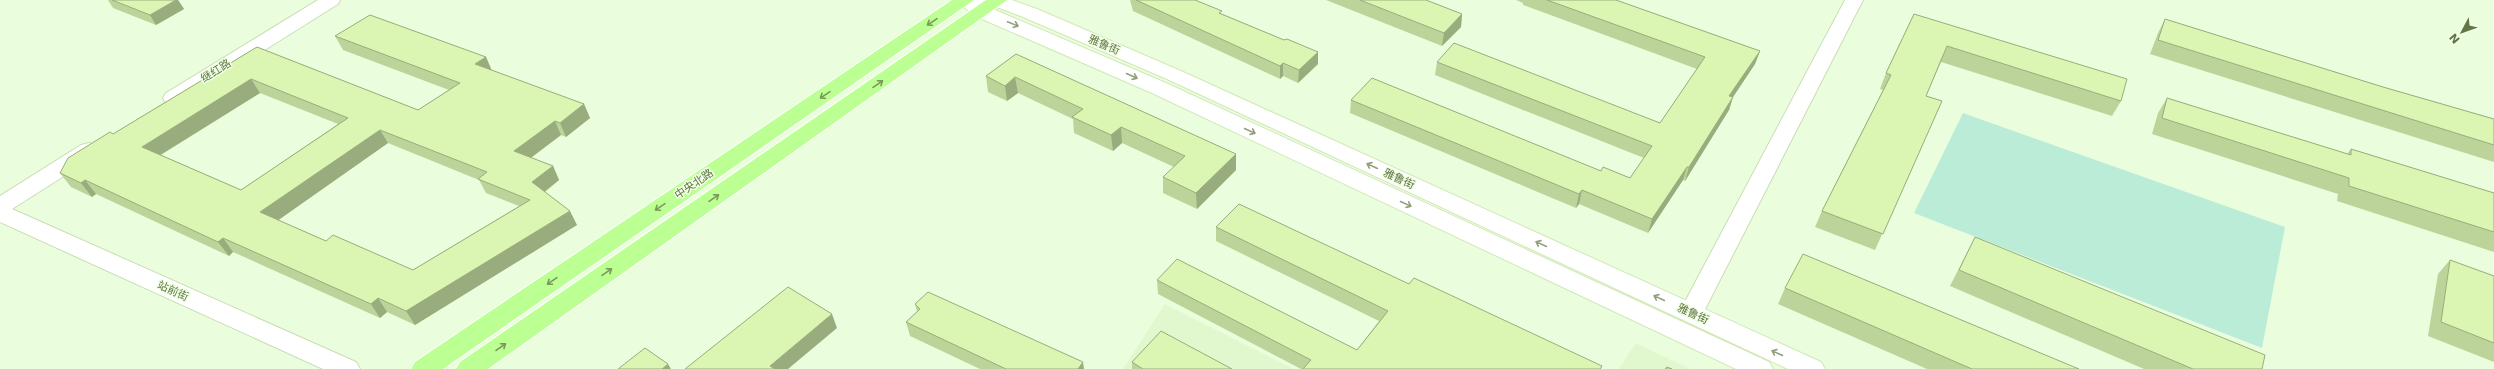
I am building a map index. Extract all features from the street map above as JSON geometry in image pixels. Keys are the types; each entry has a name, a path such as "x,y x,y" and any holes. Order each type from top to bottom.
{"main road":[{"name":"继红路","path":"154,110 331,0"},
{"path":"1691,313 1854,0"},
{"name":"雅鲁街","path":"981,2 1174,75 1812,369"},
{"name":"雅鲁街","path":"981,2 1159,88 1760,369"},
{"name":"中央北路","path":"424,369 981,2"},
{"name":"中央北路","path":"469,369 981,2"},
{"path":"0,206 107,139"},
{"name":"站前街","path":"0,213 347,369"}],"shaded area":[{"path":"1963,113 2285,227 2262,348 1914,213"},
{"path":"1165,304 1294,369 1123,369"},
{"path":"1636,343 1690,369 1619,369"}],"building":[{"path":"112,0 176,0 150,15"},
{"path":"1136,0 1195,0 1222,11 1219,13 1284,40 1287,39 1318,52 1299,70 1283,63 1280,66"},
{"path":"1360,0 1426,0 1462,14 1444,33"},
{"path":"1547,0 1616,0 1760,51 1729,96 1733,97 1689,167 1687,167 1652,219 1582,190 1579,194 1351,100 1372,78 1601,171 1603,167 1630,178 1652,146 1437,62 1454,43 1660,123 1705,57"},
{"path":"1914,14 2127,79 2121,101 1947,46 1926,96 1942,101 1883,234 1822,211 1891,75 1886,73"},
{"path":"370,15 486,57 475,64 584,104 560,123 555,121 514,151 553,166 532,182 570,211 406,311 378,298 371,304 223,238 218,242 85,180 81,183 60,173 68,158 110,132 113,134 257,47 418,110 460,83 335,36","holes":["251,79 348,118 241,190 142,147","380,130 487,172 478,179 530,200 413,270 333,235 326,241 260,212"]},
{"path":"2165,19 2383,87 2494,119 2494,145 2158,40"},
{"path":"1016,54 1236,154 1196,193 1163,177 1185,156 1121,127 1111,135 1072,117 1083,109 1015,77 1005,86 986,76"},
{"path":"2167,98 2351,155 2351,149 2494,193 2494,232 2349,186 2349,178 2162,118"},
{"path":"1239,204 1409,284 1414,278 1602,366 1600,369 1303,369 1311,360 1157,280 1177,259 1357,350 1388,311 1216,227"},
{"path":"1975,237 2265,355 2262,369 2193,369 1959,270"},
{"path":"1803,254 2079,369 1972,369 1785,288"},
{"path":"2450,260 2494,276 2494,343 2441,322"},
{"path":"788,287 832,314 770,366 775,369 685,369"},
{"path":"928,292 1083,362 1078,369 1006,369 906,322 920,309 915,304"},
{"path":"1161,331 1232,369 1143,369 1132,362"},
{"path":"645,348 668,364 662,369 618,369"}]}
